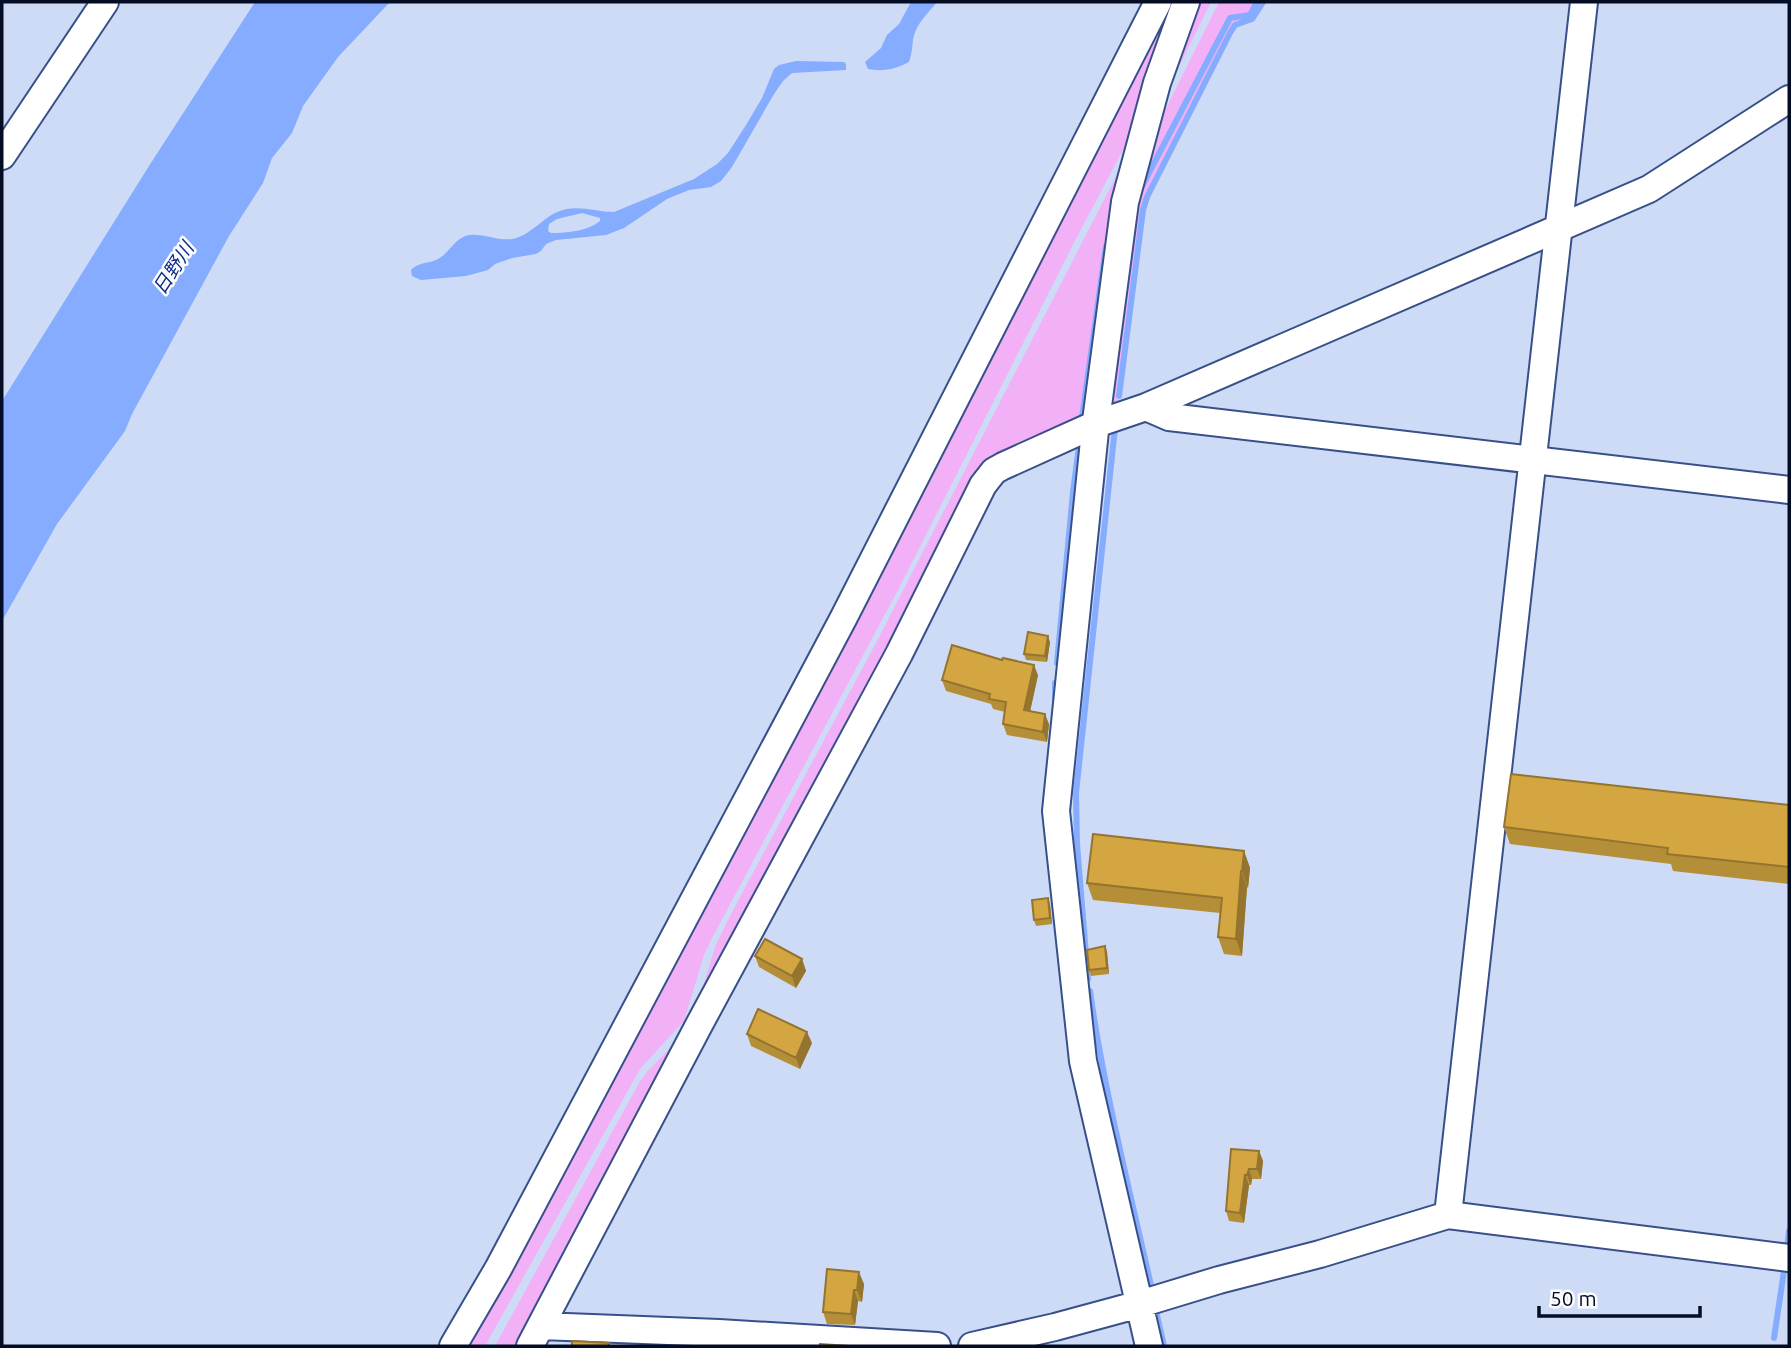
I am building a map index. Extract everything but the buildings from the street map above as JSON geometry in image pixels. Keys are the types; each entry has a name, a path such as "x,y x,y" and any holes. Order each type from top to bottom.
{"street":[{"path":"2,156 106,2"},
{"path":"453,1346 498,1269 843,619 1158,2"},
{"path":"1149,1346 1083,1061 1056,811 1096,424 1125,202 1157,83 1186,2"},
{"path":"1448,1215 1584,2"},
{"path":"937,1346 719,1333 536,1336 700,1023 899,654 983,485 994,471 1003,466 1096,424 1146,407 1649,189 1789,99"},
{"path":"1146,407 1169,417 1789,490"},
{"path":"972,1346 1140,1304 1448,1215 1789,1258"}],"shaded area":[{"path":"1166,2 1178,2 1134,129 899,588 711,940 684,1021 640,1069 485,1346 458,1346"},
{"path":"1192,2 1211,2 1157,111"},
{"path":"1219,2 1262,2 1251,19 1234,24 1228,34 1146,197 1142,210 1117,405 1110,399 1145,151"},
{"path":"1122,165 1090,414 997,465 700,996 716,944 732,912 877,641"},
{"path":"684,1034 526,1346 495,1346 639,1083"}],"water":[{"name":"日野川","path":"255,2 390,2 338,57 303,106 292,133 272,158 263,183 229,236 125,431 57,524 2,621 2,401"},
{"path":"911,2 937,2 916,29 909,62 889,69 868,69 865,62 881,48"},
{"path":"796,61 844,62 846,70 792,73 774,94 732,167 721,181 711,187 689,190 667,199 624,228 606,235 556,240 546,244 536,254 512,258 495,264 488,270 466,276 421,280 412,276 411,270 414,267 441,257 465,236 513,239 524,235 562,210 577,208 614,212 694,179 728,153 762,98 774,69","holes":["582,213 600,218 600,221 584,229 557,233 548,231 549,224 557,219"]}],"waterway":[{"path":"1140,190 1230,18 1250,15 1257,2"},
{"path":"1119,396 1143,210 1147,197 1230,33 1235,25 1252,19 1263,2"},
{"path":"1082,418 1106,246"},
{"path":"1088,979 1077,844 1076,793 1115,428"},
{"path":"1057,663 1080,439"},
{"path":"1055,683 1055,699"},
{"path":"1090,991 1118,1141 1152,1290 1155,1289"},
{"path":"1787,1249 1789,1231"},
{"path":"1774,1338 1785,1264"},
{"path":"1155,1307 1164,1346"}]}
